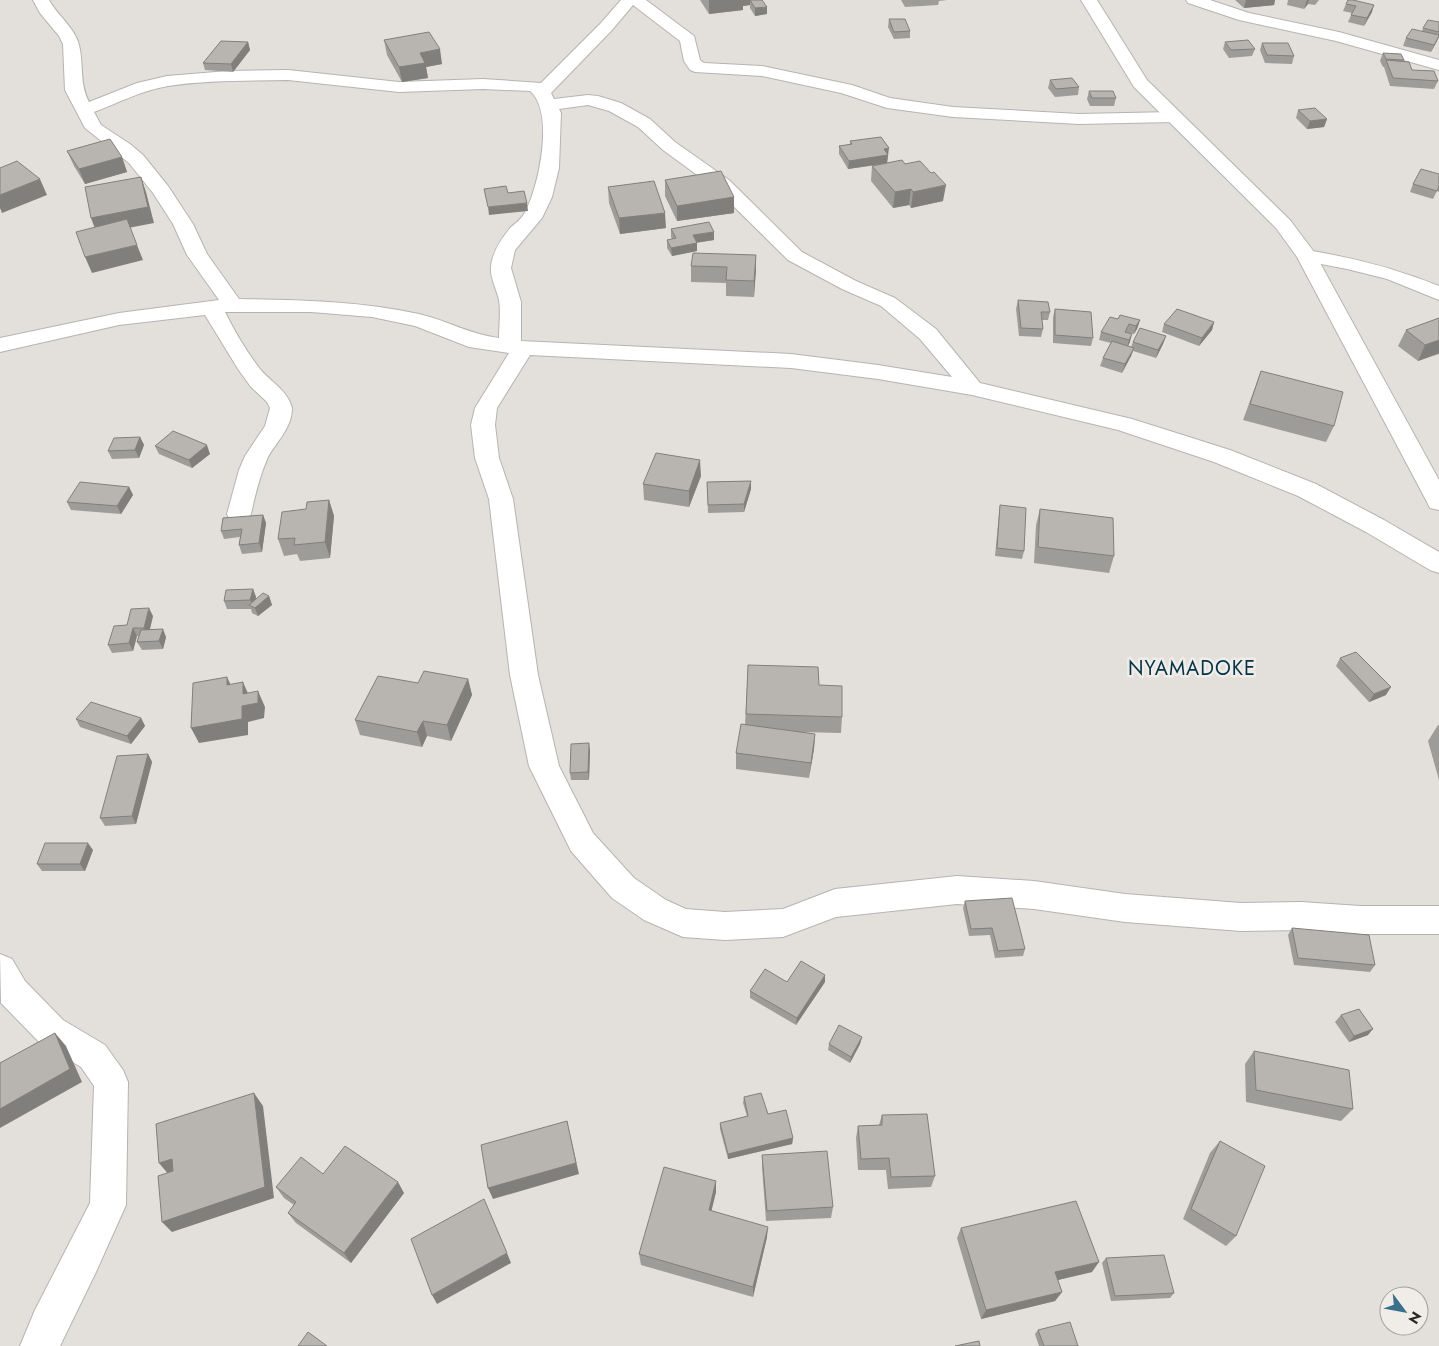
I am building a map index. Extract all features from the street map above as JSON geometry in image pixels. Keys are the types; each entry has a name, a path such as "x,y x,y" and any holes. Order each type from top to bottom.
{"street":[{"path":"41,0 48,13 72,44 74,90 94,128 124,148 136,159 161,190 183,224 222,307 234,350 258,381 278,399 281,409 276,426 258,454 243,490 239,514"},
{"path":"545,99 629,0"},
{"path":"636,0 688,39 692,60 696,66 701,68 762,71 846,89 887,103 953,112 1079,120 1174,117"},
{"path":"1088,0 1140,83 1283,224 1307,256 1439,502"},
{"path":"1194,0 1245,17 1348,39 1439,65"},
{"path":"84,110 143,87 167,81 228,76 288,75 400,87 535,86 545,99 552,113 550,168 542,197 532,218 518,232 505,250 501,268 510,302 516,346 486,408 483,425 487,458 501,499 524,675 544,766 582,842 624,888 655,910 683,923 725,926 783,923 835,903 898,894 957,890 1034,895 1125,908 1241,917 1301,916 1360,920 1439,920"},
{"path":"545,99 598,101 615,107 644,123 669,146 722,184 795,256 849,285 888,302 928,334 972,388"},
{"path":"1307,256 1348,263 1394,275 1439,294"},
{"path":"0,345 119,319 222,307 311,306 372,312 421,321 477,342 516,346 791,361 878,372 972,388 1124,424 1222,456 1307,490 1376,526 1439,564"},
{"path":"0,969 13,992 51,1031 93,1056 111,1082 108,1205 40,1346"}],"building":[{"path":"750,0 762,0 767,7 755,8"},
{"path":"1348,0 1374,5 1367,18 1351,15 1356,6 1346,4"},
{"path":"889,19 905,19 910,31 894,32"},
{"path":"1428,20 1439,22 1439,32 1423,28"},
{"path":"1412,29 1439,36 1434,45 1406,38"},
{"path":"429,32 440,49 420,53 425,63 399,67 384,40"},
{"path":"1248,40 1255,49 1231,50 1225,42"},
{"path":"221,41 248,42 231,64 203,63"},
{"path":"1262,43 1288,43 1294,56 1267,55"},
{"path":"1383,53 1401,54 1404,60 1386,59"},
{"path":"1386,60 1409,62 1412,70 1434,71 1438,81 1393,78"},
{"path":"1072,78 1079,87 1056,89 1050,80"},
{"path":"1089,91 1113,91 1116,98 1092,98"},
{"path":"1315,108 1327,119 1310,121 1298,110"},
{"path":"881,137 889,148 884,149 888,155 849,161 839,146 852,144 850,141"},
{"path":"110,139 122,157 79,169 67,151"},
{"path":"902,160 905,164 920,161 946,185 913,192 911,189 895,192 872,166"},
{"path":"17,161 40,179 0,195 0,168"},
{"path":"1421,169 1439,174 1437,191 1413,184"},
{"path":"721,171 734,197 677,206 665,180"},
{"path":"141,177 148,207 91,218 85,187"},
{"path":"654,181 665,213 619,218 608,187"},
{"path":"506,186 508,193 524,191 527,203 488,207 484,189"},
{"path":"127,219 137,245 85,257 76,232"},
{"path":"709,222 714,232 693,235 697,243 671,248 667,240 676,238 671,229"},
{"path":"693,253 756,255 754,281 726,280 727,267 691,266"},
{"path":"1018,300 1048,302 1050,312 1041,312 1043,329 1021,328"},
{"path":"1055,309 1091,312 1093,338 1055,335"},
{"path":"1177,309 1214,322 1202,338 1164,324"},
{"path":"1120,315 1140,320 1136,326 1129,324 1125,332 1132,334 1129,340 1101,332 1110,317 1118,319"},
{"path":"1439,318 1439,340 1425,345 1406,330"},
{"path":"1140,328 1166,336 1158,350 1133,342"},
{"path":"1112,341 1134,348 1125,364 1103,358"},
{"path":"1261,371 1343,392 1334,426 1250,404"},
{"path":"173,431 207,445 189,460 155,446"},
{"path":"140,437 135,450 108,451 114,438"},
{"path":"656,453 700,460 689,491 643,484"},
{"path":"751,481 744,504 708,505 707,482"},
{"path":"80,482 129,487 117,506 67,502"},
{"path":"329,500 325,542 294,545 295,538 278,539 282,512 306,509 307,502"},
{"path":"1000,505 1026,508 1024,551 997,548"},
{"path":"1040,509 1113,518 1114,556 1038,547"},
{"path":"263,515 259,543 239,545 242,529 221,531 223,518"},
{"path":"253,589 250,600 224,601 226,590"},
{"path":"263,593 269,596 255,608 249,605"},
{"path":"149,608 144,628 133,628 129,643 108,645 114,626 127,625 131,609"},
{"path":"163,629 159,641 137,642 141,630"},
{"path":"1356,652 1391,687 1374,694 1340,658"},
{"path":"748,665 818,667 819,685 842,686 842,717 746,714"},
{"path":"424,671 468,679 447,725 423,721 417,732 355,720 378,676 418,683"},
{"path":"227,677 227,685 243,682 243,694 258,691 258,703 242,706 242,719 191,728 193,683"},
{"path":"91,702 141,718 127,736 76,719"},
{"path":"741,724 815,734 811,763 736,753"},
{"path":"589,743 588,772 570,773 571,744"},
{"path":"148,754 132,816 100,818 117,756"},
{"path":"45,843 88,843 80,864 37,864"},
{"path":"1012,898 1025,949 998,951 992,928 971,929 965,901"},
{"path":"1292,928 1369,935 1375,965 1298,958"},
{"path":"801,961 825,975 797,1018 750,991 765,969 787,982"},
{"path":"1359,1009 1373,1029 1354,1036 1341,1015"},
{"path":"839,1025 862,1037 851,1057 829,1044"},
{"path":"55,1033 70,1069 0,1109 0,1063"},
{"path":"1254,1051 1349,1070 1353,1109 1256,1090"},
{"path":"254,1093 265,1187 162,1222 158,1176 173,1171 172,1159 159,1163 156,1124"},
{"path":"761,1093 768,1114 786,1110 793,1138 728,1154 720,1123 748,1116 744,1097"},
{"path":"927,1114 935,1176 891,1177 889,1158 861,1159 858,1126 882,1125 882,1115"},
{"path":"567,1121 576,1163 488,1188 481,1145"},
{"path":"1220,1141 1265,1166 1236,1236 1191,1209"},
{"path":"345,1146 398,1182 344,1253 288,1213 296,1202 276,1187 301,1157 323,1174"},
{"path":"827,1151 833,1207 767,1211 762,1155"},
{"path":"664,1167 716,1181 709,1210 768,1227 753,1287 639,1254"},
{"path":"484,1199 507,1253 432,1295 411,1239"},
{"path":"1076,1201 1099,1262 1055,1272 1062,1292 986,1310 961,1228"},
{"path":"1164,1255 1174,1293 1115,1296 1106,1258"},
{"path":"1070,1322 1078,1346 1044,1346 1038,1330"},
{"path":"308,1332 327,1346 298,1346"},
{"path":"979,1341 980,1346 955,1346"}],"district":[{"name":"NYAMADOKE","path":"1192,668"}]}
